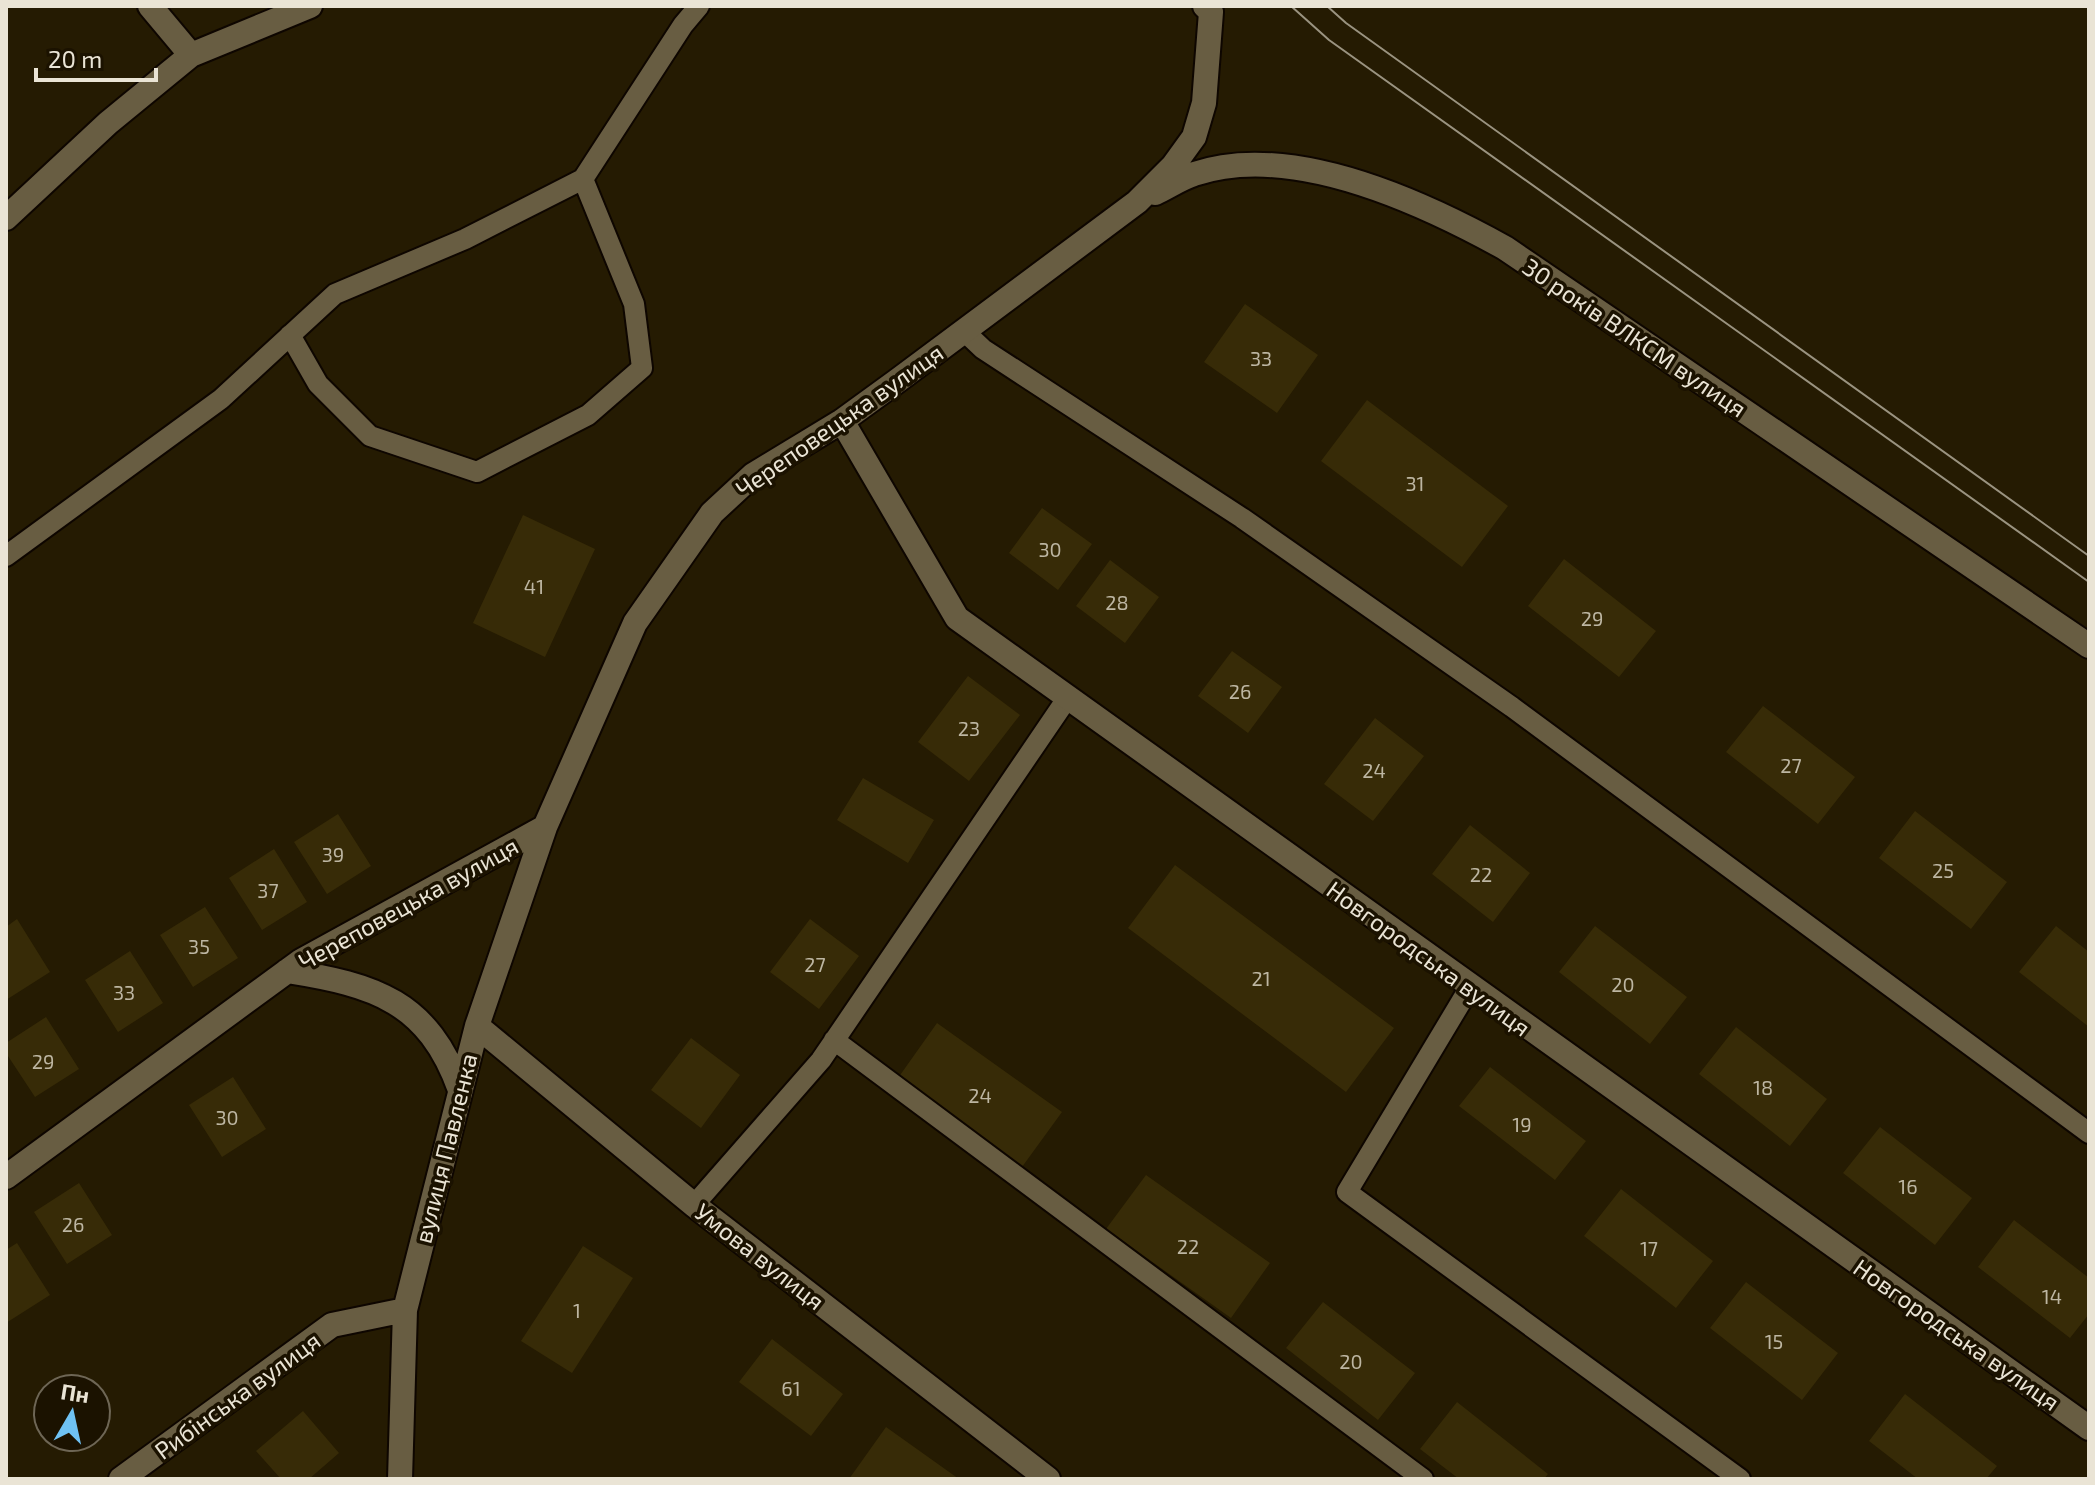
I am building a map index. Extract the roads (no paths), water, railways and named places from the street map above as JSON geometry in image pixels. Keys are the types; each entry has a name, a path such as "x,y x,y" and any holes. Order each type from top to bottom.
{"street":[{"path":"150,6 191,55"},
{"path":"6,218 108,123 191,55 310,6"},
{"name":"Череповецька вулиця","path":"6,1177 287,971 545,827 635,623 712,513 753,475 842,421 1137,202 1173,166 1194,137 1204,103 1206,8"},
{"name":"30 років ВЛКСМ вулиця","path":"1137,202 1195,173 1239,166 1278,167 1346,179 1445,215 1505,248 2089,646"},
{"name":"Новгородська вулиця","path":"842,421 957,618 1066,700 2089,1428"},
{"name":"вулиця Павленка","path":"400,1479 405,1310 477,1026 545,827"},
{"path":"287,971 369,989 405,1010 435,1036 447,1053 460,1090"},
{"name":"Умова вулиця","path":"477,1026 694,1205 1048,1479"},
{"name":"Рибінська вулиця","path":"121,1479 332,1325 405,1310"}],"lane":[{"path":"6,556 221,399 335,294 465,239 583,179 683,25 699,6"},
{"path":"290,335 318,384 370,436 477,472 588,415 642,368 634,304 583,179"},
{"path":"964,331 983,349 1242,518 1512,707 2089,1133"},
{"path":"694,1205 834,1040 1066,700"},
{"path":"1470,987 1347,1192 1740,1479"},
{"path":"834,1040 1423,1479"}],"tram line":[{"path":"1291,6 1329,40 2089,582"},
{"path":"1327,6 1346,23 2089,556"}]}
